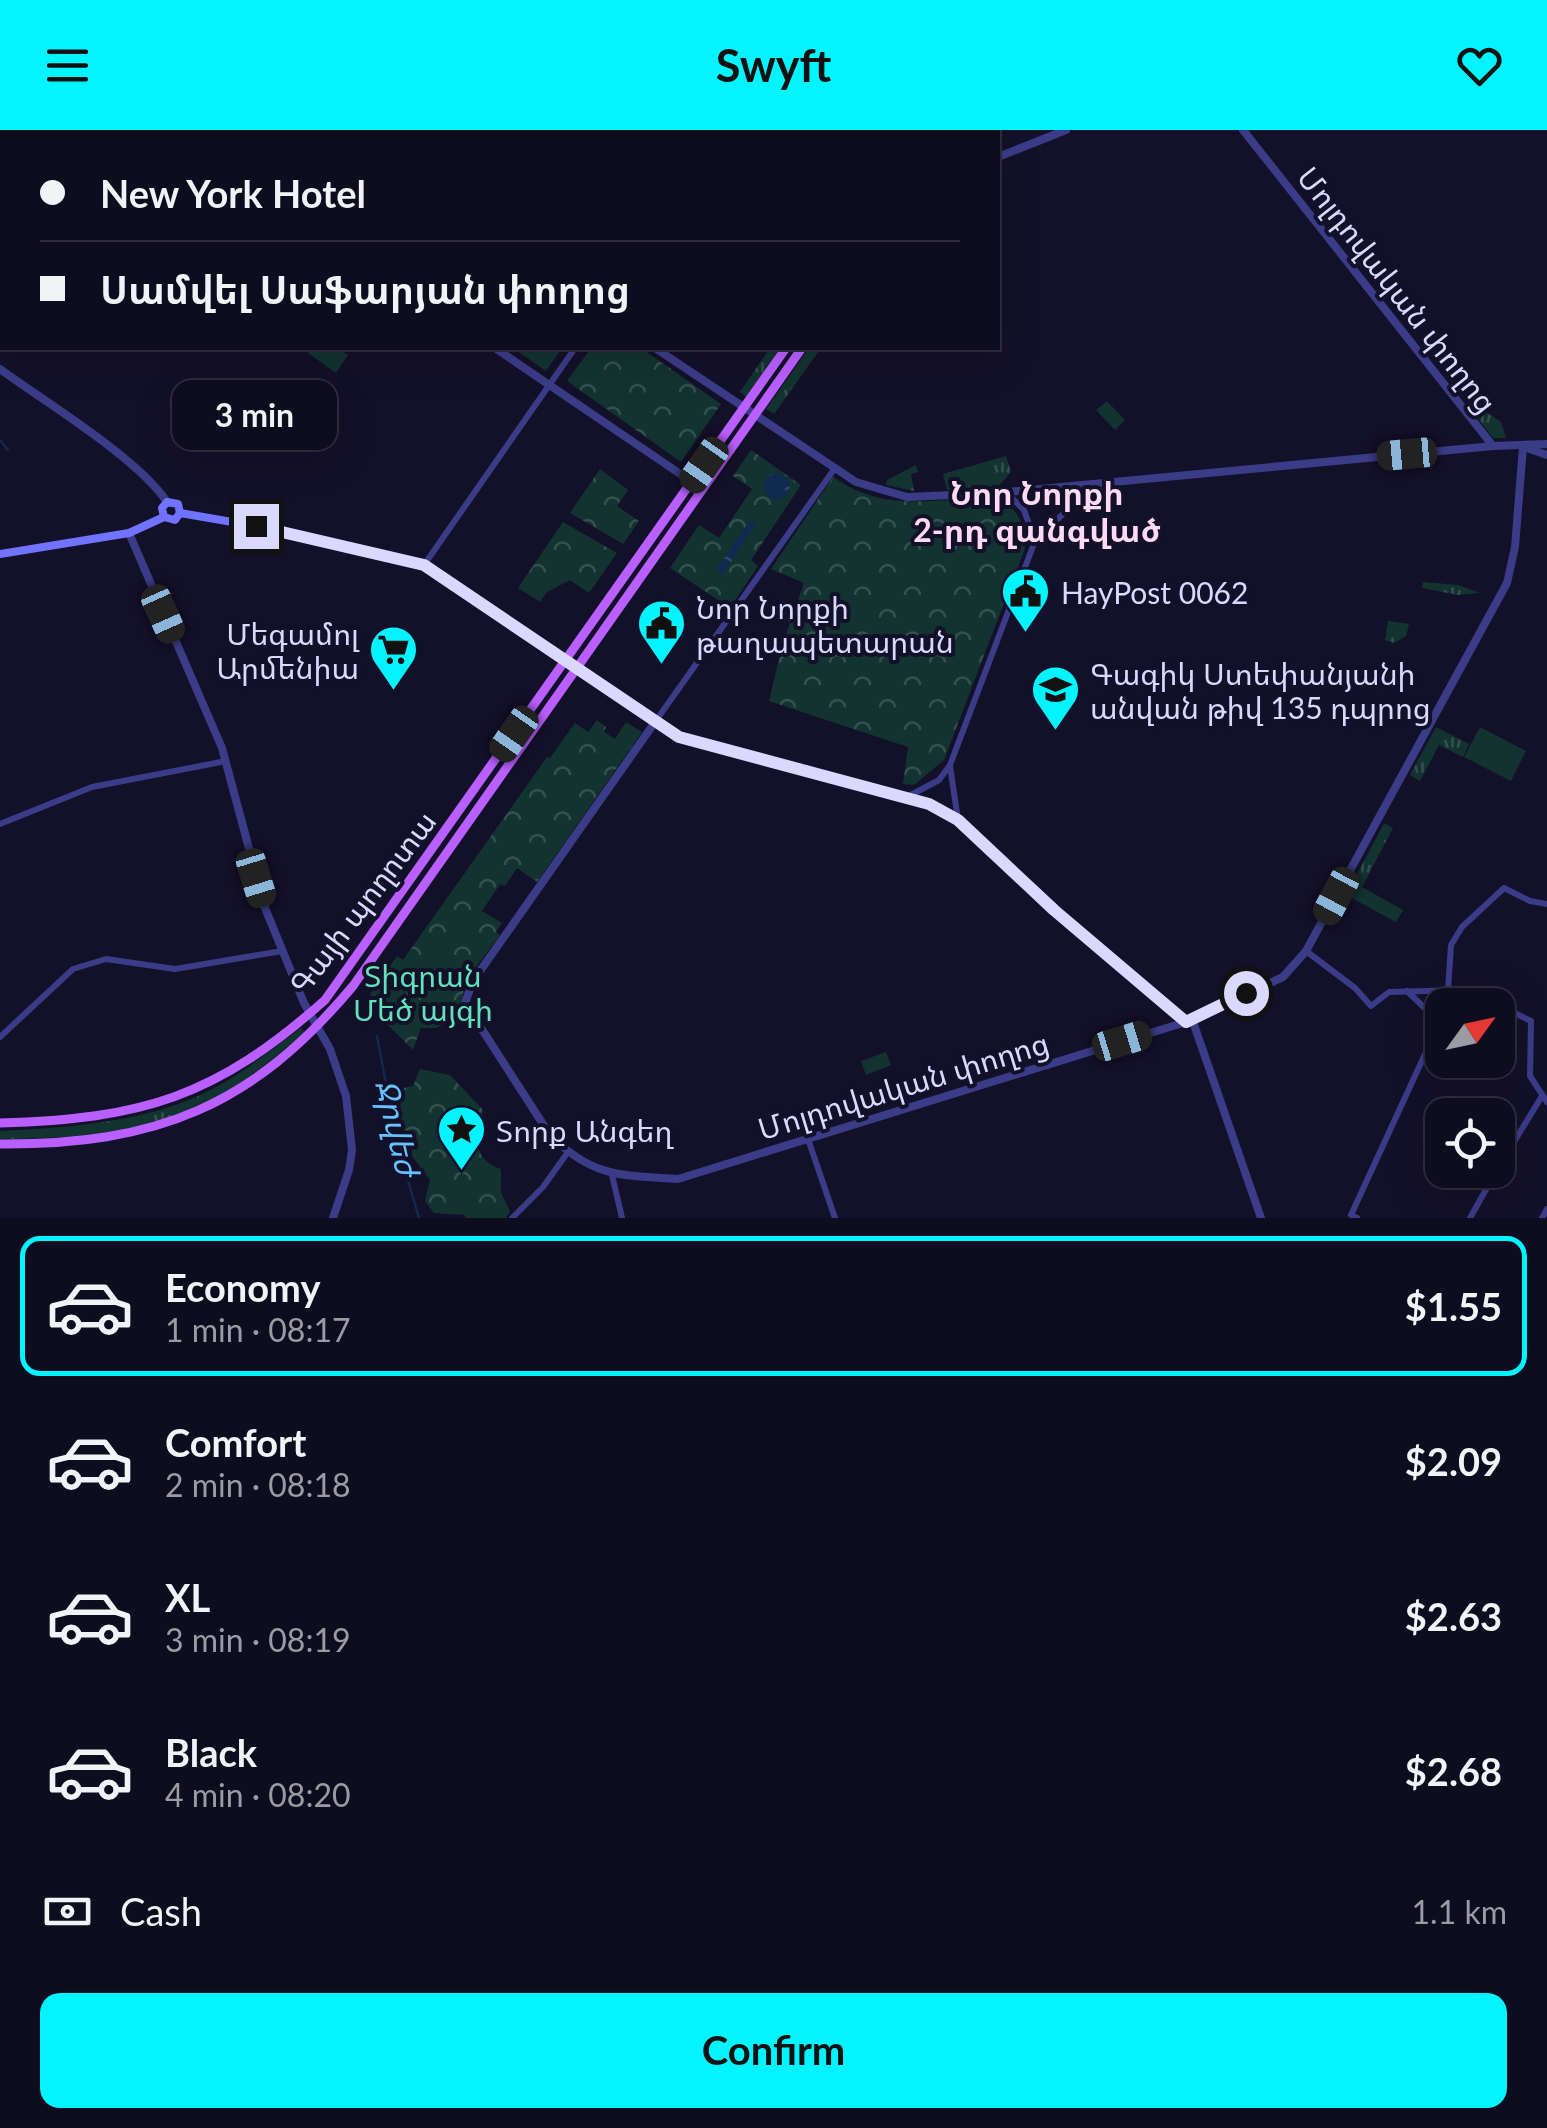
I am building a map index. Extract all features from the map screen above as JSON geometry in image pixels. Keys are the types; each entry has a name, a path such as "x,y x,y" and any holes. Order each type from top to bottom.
{"main road":[{"name":"Գայի պողոտա","path":"0,1124 106,1116 184,1095 234,1069 324,1000 376,932 785,350"},
{"name":"Գայի պողոտա","path":"0,1144 82,1143 182,1119 222,1101 318,1028 353,986 801,350"},
{"path":"164,517 162,508 167,502 178,504 180,513"},
{"path":"180,513 256,526 424,565 564,660"},
{"path":"0,554 129,533 164,517 172,520 180,513"}],"street":[{"path":"1000,156 1066,130"},
{"name":"Մոլդովական փողոց","path":"655,722 466,994 468,1011 550,1134 568,1152 612,1175 678,1179 1189,1021 1283,977 1306,951 1507,583 1515,547 1523,447 1493,446 1243,130"},
{"path":"498,350 692,482"},
{"path":"424,565 574,350"},
{"path":"658,350 856,482 907,497 1006,492 1493,446"},
{"path":"0,369 104,444 154,485 167,502"},
{"path":"1523,447 1547,444"},
{"path":"1523,447 1547,455"},
{"path":"655,722 835,468"},
{"path":"907,797 939,780 950,764 1035,541 1094,484"},
{"path":"1006,492 1024,510 1035,541"},
{"path":"129,533 227,761 247,848 282,951 334,1058 351,1122 349,1170 334,1218"},
{"path":"564,660 679,737 907,797 958,820 1054,910 1189,1021 1261,1218"},
{"path":"0,824 92,788 227,761"},
{"path":"950,764 958,820"},
{"path":"1448,988 1451,945 1462,927 1504,888 1530,901 1547,904"},
{"path":"0,1037 73,969 106,959 175,969 282,951"},
{"path":"1306,951 1355,988 1370,1006 1388,992 1425,991"},
{"path":"1357,1218 1351,1215 1437,1028 1434,1018 1407,991"},
{"path":"1515,1014 1532,1022 1530,1076 1544,1099 1515,1142"},
{"path":"808,1139 834,1218"},
{"path":"512,1218 568,1152"},
{"path":"612,1175 622,1218"},
{"path":"1470,1218 1487,1188"},
{"path":"1542,1218 1547,1209"}],"green space":[{"path":"339,350 348,355 336,373 308,353"},
{"path":"516,350 561,350 546,371"},
{"path":"590,350 644,350 721,404 681,462 567,381"},
{"path":"769,350 779,350 746,397 740,392"},
{"path":"808,350 820,350 774,414 766,409"},
{"path":"1469,400 1501,422 1506,438 1493,438 1468,406"},
{"path":"1107,401 1125,420 1115,430 1096,410"},
{"path":"751,450 801,485 751,560 758,566 730,608 670,568 699,525 719,538 752,489 733,476"},
{"path":"1006,456 1011,472 999,486 947,490 943,474"},
{"path":"916,465 918,472 911,474 914,491 886,485 887,480"},
{"path":"600,469 628,490 617,506 639,521 623,544 570,513"},
{"path":"833,477 875,497 896,501 1004,501 1019,517 1024,530 1024,551 944,760 914,785 903,784 908,747 769,701 782,646 804,583 771,569"},
{"path":"563,522 617,553 589,593 570,580 547,592 540,602 518,588"},
{"path":"1423,582 1458,585 1480,593 1458,595 1422,588"},
{"path":"1388,621 1409,624 1406,636 1394,643 1385,640"},
{"name":"Տիգրան Մեծ այգի","path":"597,720 606,727 604,732 615,739 626,722 642,732 537,882 517,868 505,886 500,884 482,911 502,923 496,932 500,935 465,982 460,1015 436,1028 421,1028 413,1050 367,1004 371,993 397,956 403,960 575,723 588,732"},
{"path":"1436,727 1469,744 1463,757 1439,745 1420,781 1410,775"},
{"path":"1480,727 1526,751 1511,781 1464,757"},
{"path":"1384,823 1393,828 1362,887 1403,910 1396,922 1346,895"},
{"path":"301,1028 305,1033 245,1079 171,1117 86,1135 0,1139 0,1131 116,1120 173,1106 225,1082"},
{"path":"886,1052 891,1065 866,1075 861,1061"},
{"path":"420,1069 450,1075 483,1110 478,1146 491,1165 501,1169 501,1193 510,1211 506,1218 434,1213 425,1201 430,1180 412,1156 411,1141 396,1123 396,1100 390,1095 413,1086"}],"water":[{"path":"777,473 786,477 790,486 786,495 777,499 768,495 764,486 768,477"},
{"path":"750,520 756,524 723,574 717,569"}],"waterway":[{"name":"Ջրվեժ","path":"0,440 8,450"},
{"name":"Ջրվեժ","path":"377,1036 397,1143 419,1218"}],"place":[{"name":"HayPost 0062","path":"1026,634"},
{"name":"Նոր Նորքի թաղապետարան","path":"661,666"},
{"name":"Մեգամոլ Արմենիա","path":"394,692"},
{"name":"Գագիկ Ստեփանյանի անվան թիվ 135 դպրոց","path":"1055,732"},
{"name":"Տորք Անգեղ","path":"461,1172"}],"district":[{"name":"Նոր Նորքի 2-րդ զանգված","path":"1037,510"}],"route":[{"path":"256,526 424,565 679,737 929,804 958,820 1054,910 1186,1022 1246,993"}]}
